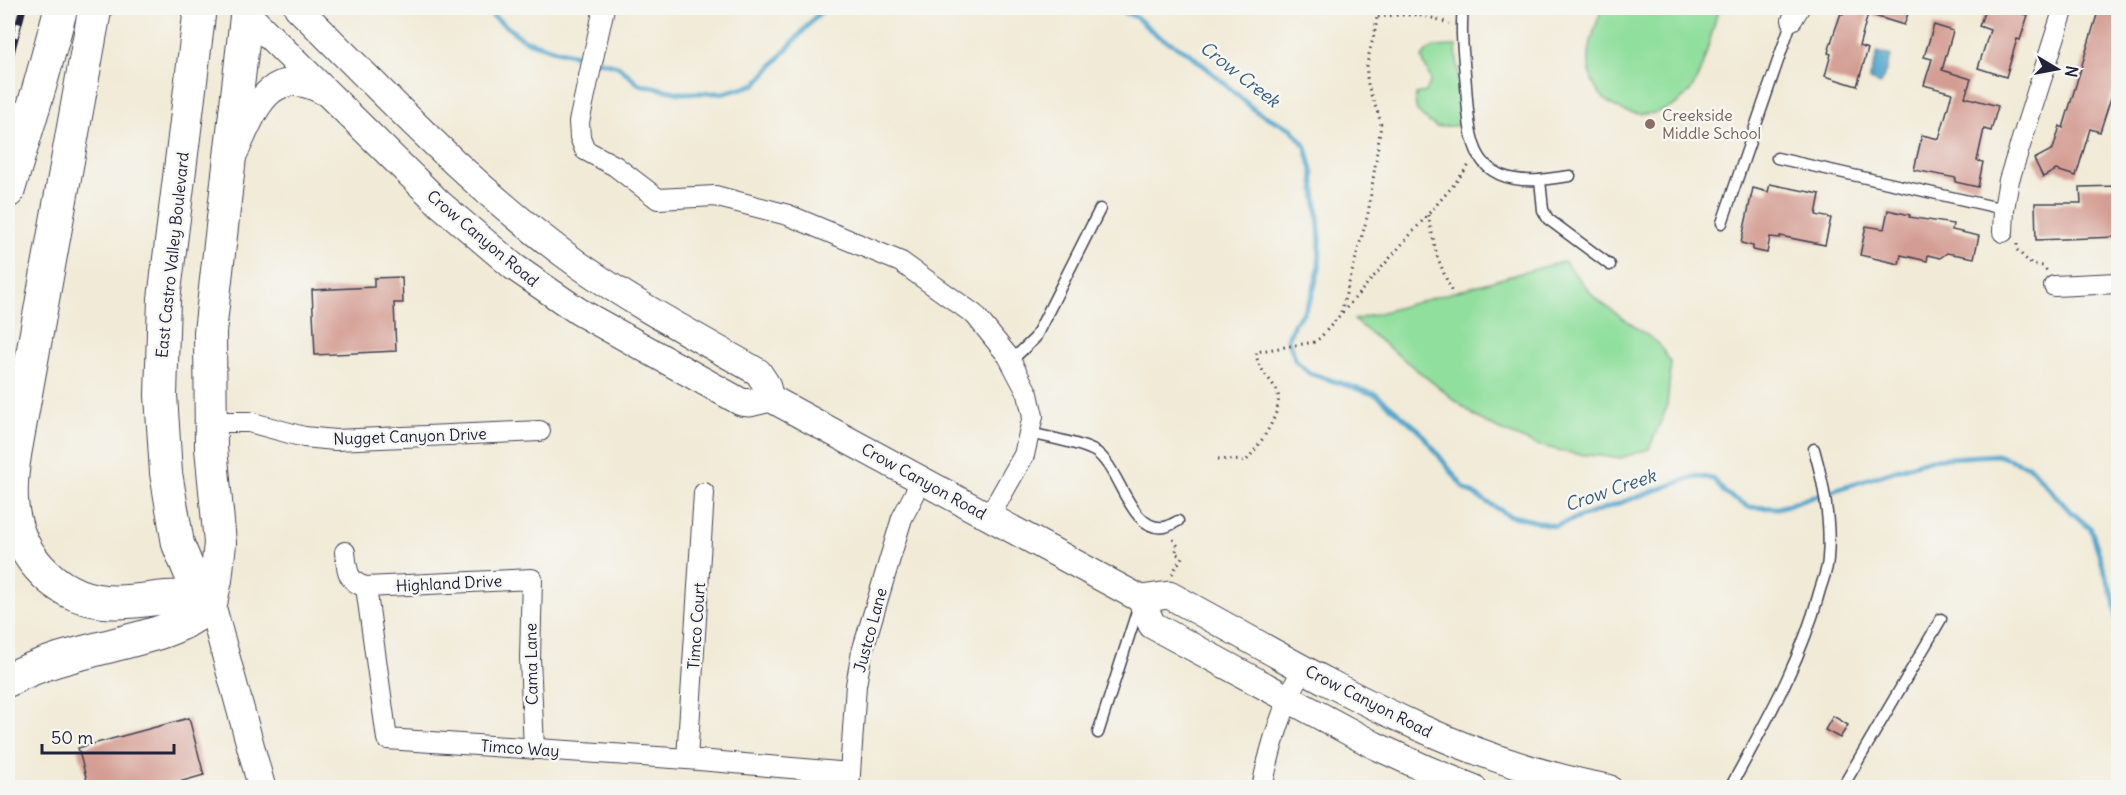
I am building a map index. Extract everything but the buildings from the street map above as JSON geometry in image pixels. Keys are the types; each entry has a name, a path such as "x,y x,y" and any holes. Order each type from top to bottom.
{"highway":[{"path":"8,190 61,8"},
{"path":"95,8 15,452 11,487 13,513 20,538 33,562 51,580 74,594 90,600 107,602 169,596 197,598 211,602"},
{"path":"8,680 53,661 167,631 192,620 211,602"}],"main road":[{"name":"East Castro Valley Boulevard","path":"200,8 164,299 161,395 166,472 178,544 190,573 211,602 262,788"},
{"path":"298,8 451,159 509,211 578,265 626,297 758,372 766,384 770,398"},
{"name":"East Castro Valley Boulevard","path":"211,602 220,543 210,422 210,332 245,9"},
{"name":"Crow Canyon Road","path":"245,9 440,204 484,243 537,284 614,332 741,402 750,403 770,398 989,517 1150,598 1169,595 1393,716 1445,740 1575,785 1608,788"},
{"path":"228,165 255,109 267,92 274,87 298,82 327,93"},
{"path":"1150,598 1152,625 1383,749 1468,787"}],"street":[{"path":"604,8 579,122 580,137 585,150 615,166 658,199 715,196 778,212 901,262 975,315 1011,361 1028,394 1033,416 1024,455 989,517"},
{"path":"2003,222 2009,180 2064,8"},
{"path":"2057,286 2118,283"},
{"name":"Nugget Canyon Drive","path":"210,422 249,422 304,437 335,440 540,431"},
{"name":"Justco Lane","path":"850,780 858,674 864,642 902,518 922,480"},
{"name":"Timco Court","path":"687,759 704,493"},
{"path":"345,552 348,576 355,583 366,587"},
{"name":"Highland Drive","path":"366,587 532,579"},
{"name":"Cama Lane","path":"532,579 530,658 534,749"},
{"name":"Timco Way","path":"366,587 387,739 687,759 850,780"},
{"path":"1262,788 1269,750 1288,698 1303,667"}],"lane":[{"path":"1463,8 1461,30 1468,123 1477,153 1485,164 1510,179 1540,180 1570,176"},
{"path":"1722,223 1796,14"},
{"path":"1777,158 2003,222"},
{"path":"1540,180 1543,210 1548,219 1610,266"},
{"path":"1011,361 1035,338 1100,209"},
{"path":"1029,433 1096,453 1106,462 1139,518 1150,525 1164,527 1178,521"},
{"path":"1730,788 1783,690 1812,621 1828,560 1828,516 1821,471 1814,449"},
{"path":"1098,733 1150,598"},
{"path":"1842,788 1941,619"}],"path":[{"path":"1341,315 1368,214 1381,125 1366,76 1369,51 1378,17 1376,8"},
{"path":"1378,17 1399,14 1420,15 1461,30"},
{"path":"1218,459 1246,461 1261,443 1278,408 1278,392 1256,362 1256,352 1314,342 1320,338 1464,173 1477,153"},
{"path":"1428,215 1437,256 1452,293"},
{"path":"2003,222 2017,234 2017,250 2031,264 2043,266 2057,286"},
{"path":"1150,598 1182,557 1175,553 1178,546 1164,527"}],"green space":[{"path":"1602,8 1719,8 1695,84 1677,103 1662,111 1646,114 1630,113 1615,107 1603,97 1594,84 1589,66 1592,36"},
{"path":"1456,46 1462,125 1436,127 1417,111 1416,94 1426,92 1431,80 1422,58 1432,48"},
{"path":"1564,261 1596,299 1658,343 1671,363 1667,407 1649,449 1621,458 1575,454 1537,445 1498,429 1476,417 1354,320"}],"water":[{"path":"1878,52 1891,56 1881,84 1869,80"}],"waterway":[{"name":"Crow Creek","path":"486,8 524,40 618,66 639,84 680,93 724,93 756,84 818,14 827,8"},
{"name":"Crow Creek","path":"1112,8 1136,17 1158,36 1189,53 1257,112 1292,129 1306,147 1313,174 1318,216 1319,268 1312,296 1303,313 1294,323 1288,339 1296,361 1309,373 1377,395 1419,430 1464,488 1508,515 1555,526 1696,476 1713,479 1726,494 1749,507 1778,508 1931,459 1997,455 2029,466 2068,509 2091,529 2114,600 2118,628"}],"railway":[{"path":"8,64 23,8"}],"place":[{"name":"Creekside Middle School","path":"1650,124"}]}
